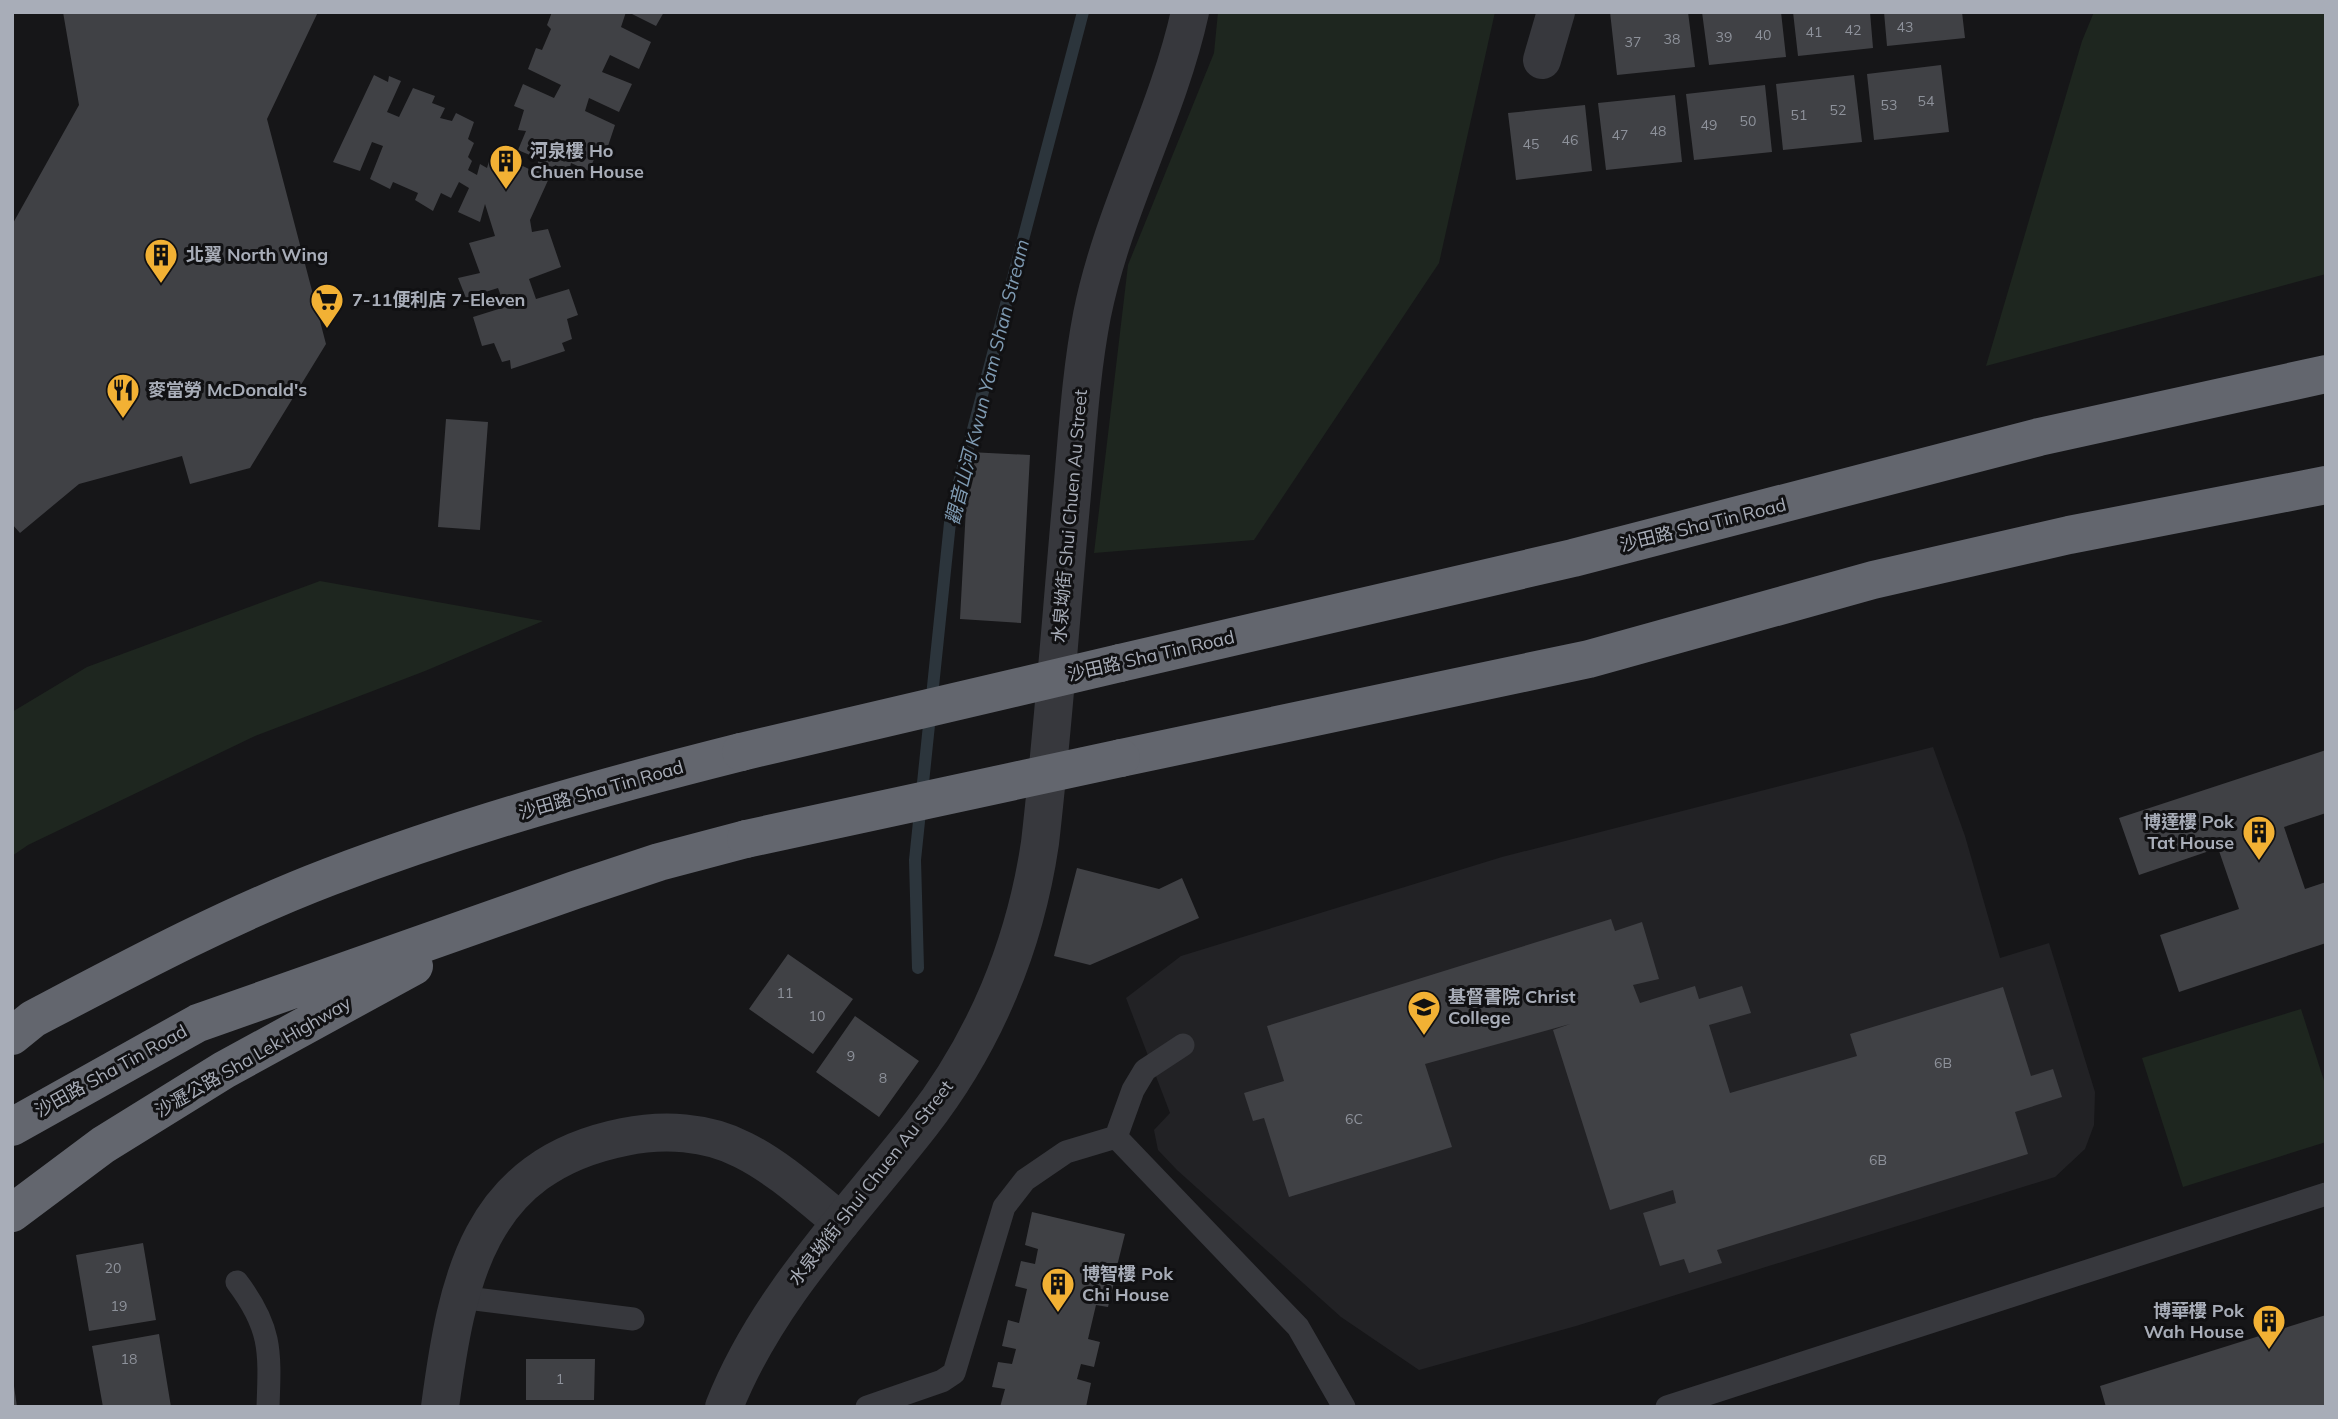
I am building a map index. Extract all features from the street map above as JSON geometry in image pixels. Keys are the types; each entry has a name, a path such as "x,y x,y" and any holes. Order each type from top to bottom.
{"highway":[{"name":"沙田路 Sha Tin Road","path":"19,1028 185,939 329,877 484,824 668,771 1573,558 2039,437 2326,374"},
{"name":"沙田路 Sha Tin Road","path":"12,1127 198,1023 659,862 746,839 1589,659 1873,580 2069,535 2326,485"},
{"name":"沙瀝公路 Sha Lek Highway","path":"12,1213 103,1145 224,1070 504,915"}],"street":[{"name":"水泉坳街 Shui Chuen Au Street","path":"724,1407 734,1381 776,1307 949,1085 988,1016 1017,945 1031,892 1042,832 1080,402 1092,315 1110,243 1162,108 1190,12"},
{"path":"1542,60 1556,12"},
{"path":"440,1407 448,1347 460,1297 487,1228 533,1174 556,1161 607,1140 629,1136 677,1133 699,1135 732,1145 764,1163 841,1222"}],"lane":[{"path":"1116,1137 1133,1090 1145,1070 1183,1045"},
{"path":"867,1407 942,1381 954,1373 1004,1208 1025,1180 1066,1152 1116,1137"},
{"path":"1116,1137 1298,1327 1344,1407"},
{"path":"1667,1407 1672,1403 2326,1194"},
{"path":"237,1282 254,1305 267,1336 270,1364 268,1407"},
{"path":"460,1297 633,1319"}],"shaded area":[{"path":"1218,12 1495,12 1439,263 1254,540 1094,553 1128,265 1214,53"},
{"path":"2094,12 2326,12 2326,274 1986,366 2082,41"},
{"path":"320,581 543,621 425,671 255,736 28,845 12,856 12,712 87,667"},
{"path":"1933,747 1965,836 2000,958 2049,943 2095,1092 2094,1125 2085,1149 2055,1177 1576,1326 1419,1370 1341,1317 1158,1150 1154,1130 1170,1113 1126,998 1181,956 1502,857"},
{"path":"2301,1009 2326,1087 2326,1142 2183,1187 2142,1058"}],"building":[{"name":"北翼 North Wing","path":"63,12 318,12 267,119 326,344 250,468 190,484 182,456 79,484 20,533 12,524 12,225 79,105"},
{"name":"河泉樓 Ho Chuen House","path":"552,12 626,12 621,27 651,42 639,69 610,55 602,72 632,84 619,112 589,98 585,111 615,125 608,146 600,145 589,171 571,163 569,171 555,165 530,220 532,232 548,229 561,267 529,279 536,299 569,289 578,315 567,319 572,339 562,343 565,351 511,369 510,360 502,362 494,343 482,346 473,317 505,307 498,288 466,298 458,278 480,273 469,243 495,236 485,204 480,222 458,212 469,188 459,182 451,198 441,193 433,211 415,200 418,193 393,182 390,189 370,179 383,146 372,142 360,171 333,162 374,75 388,82 389,76 401,81 387,112 399,117 413,88 435,96 432,103 445,108 440,118 452,121 456,113 474,122 468,139 474,143 468,157 472,161 468,170 477,175 480,164 487,168 492,151 535,172 539,159 518,150 526,131 518,130 524,110 514,106 523,84 554,98 561,85 528,69 536,48 542,50 551,29 547,25"},
{"path":"628,12 664,12 656,26"},
{"path":"1610,12 1688,12 1695,67 1617,75"},
{"path":"1702,12 1781,12 1786,57 1709,65"},
{"path":"1793,12 1870,12 1873,48 1798,56"},
{"path":"1884,12 1962,12 1965,38 1887,46"},
{"path":"1941,65 1949,132 1874,140 1867,74"},
{"path":"1854,75 1862,142 1783,150 1776,84"},
{"path":"1765,85 1772,152 1694,160 1686,94"},
{"path":"1675,95 1682,162 1606,170 1598,103"},
{"path":"1585,105 1592,171 1516,180 1508,113"},
{"path":"446,419 488,422 480,530 438,527"},
{"path":"969,452 1030,455 1021,623 960,619"},
{"name":"博達樓 Pok Tat House","path":"2326,750 2326,813 2284,827 2305,889 2326,882 2326,943 2179,992 2160,935 2239,909 2218,848 2139,875 2119,818"},
{"path":"1077,868 1159,889 1182,878 1199,918 1090,965 1054,956"},
{"path":"1611,919 1615,931 1642,922 1659,979 1633,985 1640,1003 1695,986 1699,999 1742,986 1751,1013 1709,1025 1730,1093 1857,1056 1850,1034 2003,987 2031,1076 2053,1069 2062,1097 2015,1112 2028,1154 1717,1250 1722,1263 1689,1273 1684,1259 1660,1266 1643,1213 1676,1203 1673,1190 1610,1210 1553,1030 1570,1024 1425,1064 1452,1147 1289,1197 1264,1118 1253,1121 1244,1093 1284,1081 1267,1026"},
{"path":"788,954 853,999 813,1054 749,1009"},
{"path":"855,1016 919,1061 879,1117 816,1072"},
{"name":"博智樓 Pok Chi House","path":"1032,1212 1125,1234 1117,1266 1103,1263 1100,1279 1114,1282 1108,1307 1096,1305 1088,1339 1100,1342 1094,1367 1081,1364 1077,1379 1091,1383 1086,1407 1000,1407 1005,1389 992,1387 998,1362 1012,1364 1016,1349 1002,1346 1008,1320 1019,1323 1027,1289 1015,1286 1021,1261 1035,1264 1038,1249 1025,1245"},
{"path":"143,1243 156,1320 89,1331 76,1255"},
{"name":"博華樓 Pok Wah House","path":"2326,1315 2326,1407 2106,1407 2100,1386"},
{"path":"159,1334 171,1407 103,1407 92,1346"},
{"path":"526,1359 595,1359 594,1400 526,1400"},
{"path":"14,1386 17,1407 12,1407"}],"waterway":[{"name":"觀音山河 Kwun Yam Shan Stream","path":"918,968 915,860 951,513 1083,12"}],"place":[{"name":"河泉樓 Ho Chuen House","path":"506,191"},
{"name":"北翼 North Wing","path":"161,285"},
{"name":"7-11便利店 7-Eleven","path":"327,330"},
{"name":"麥當勞 McDonald's","path":"123,420"},
{"name":"博達樓 Pok Tat House","path":"2259,862"},
{"name":"基督書院 Christ College","path":"1424,1037"},
{"name":"博智樓 Pok Chi House","path":"1058,1314"},
{"name":"博華樓 Pok Wah House","path":"2269,1351"}]}
